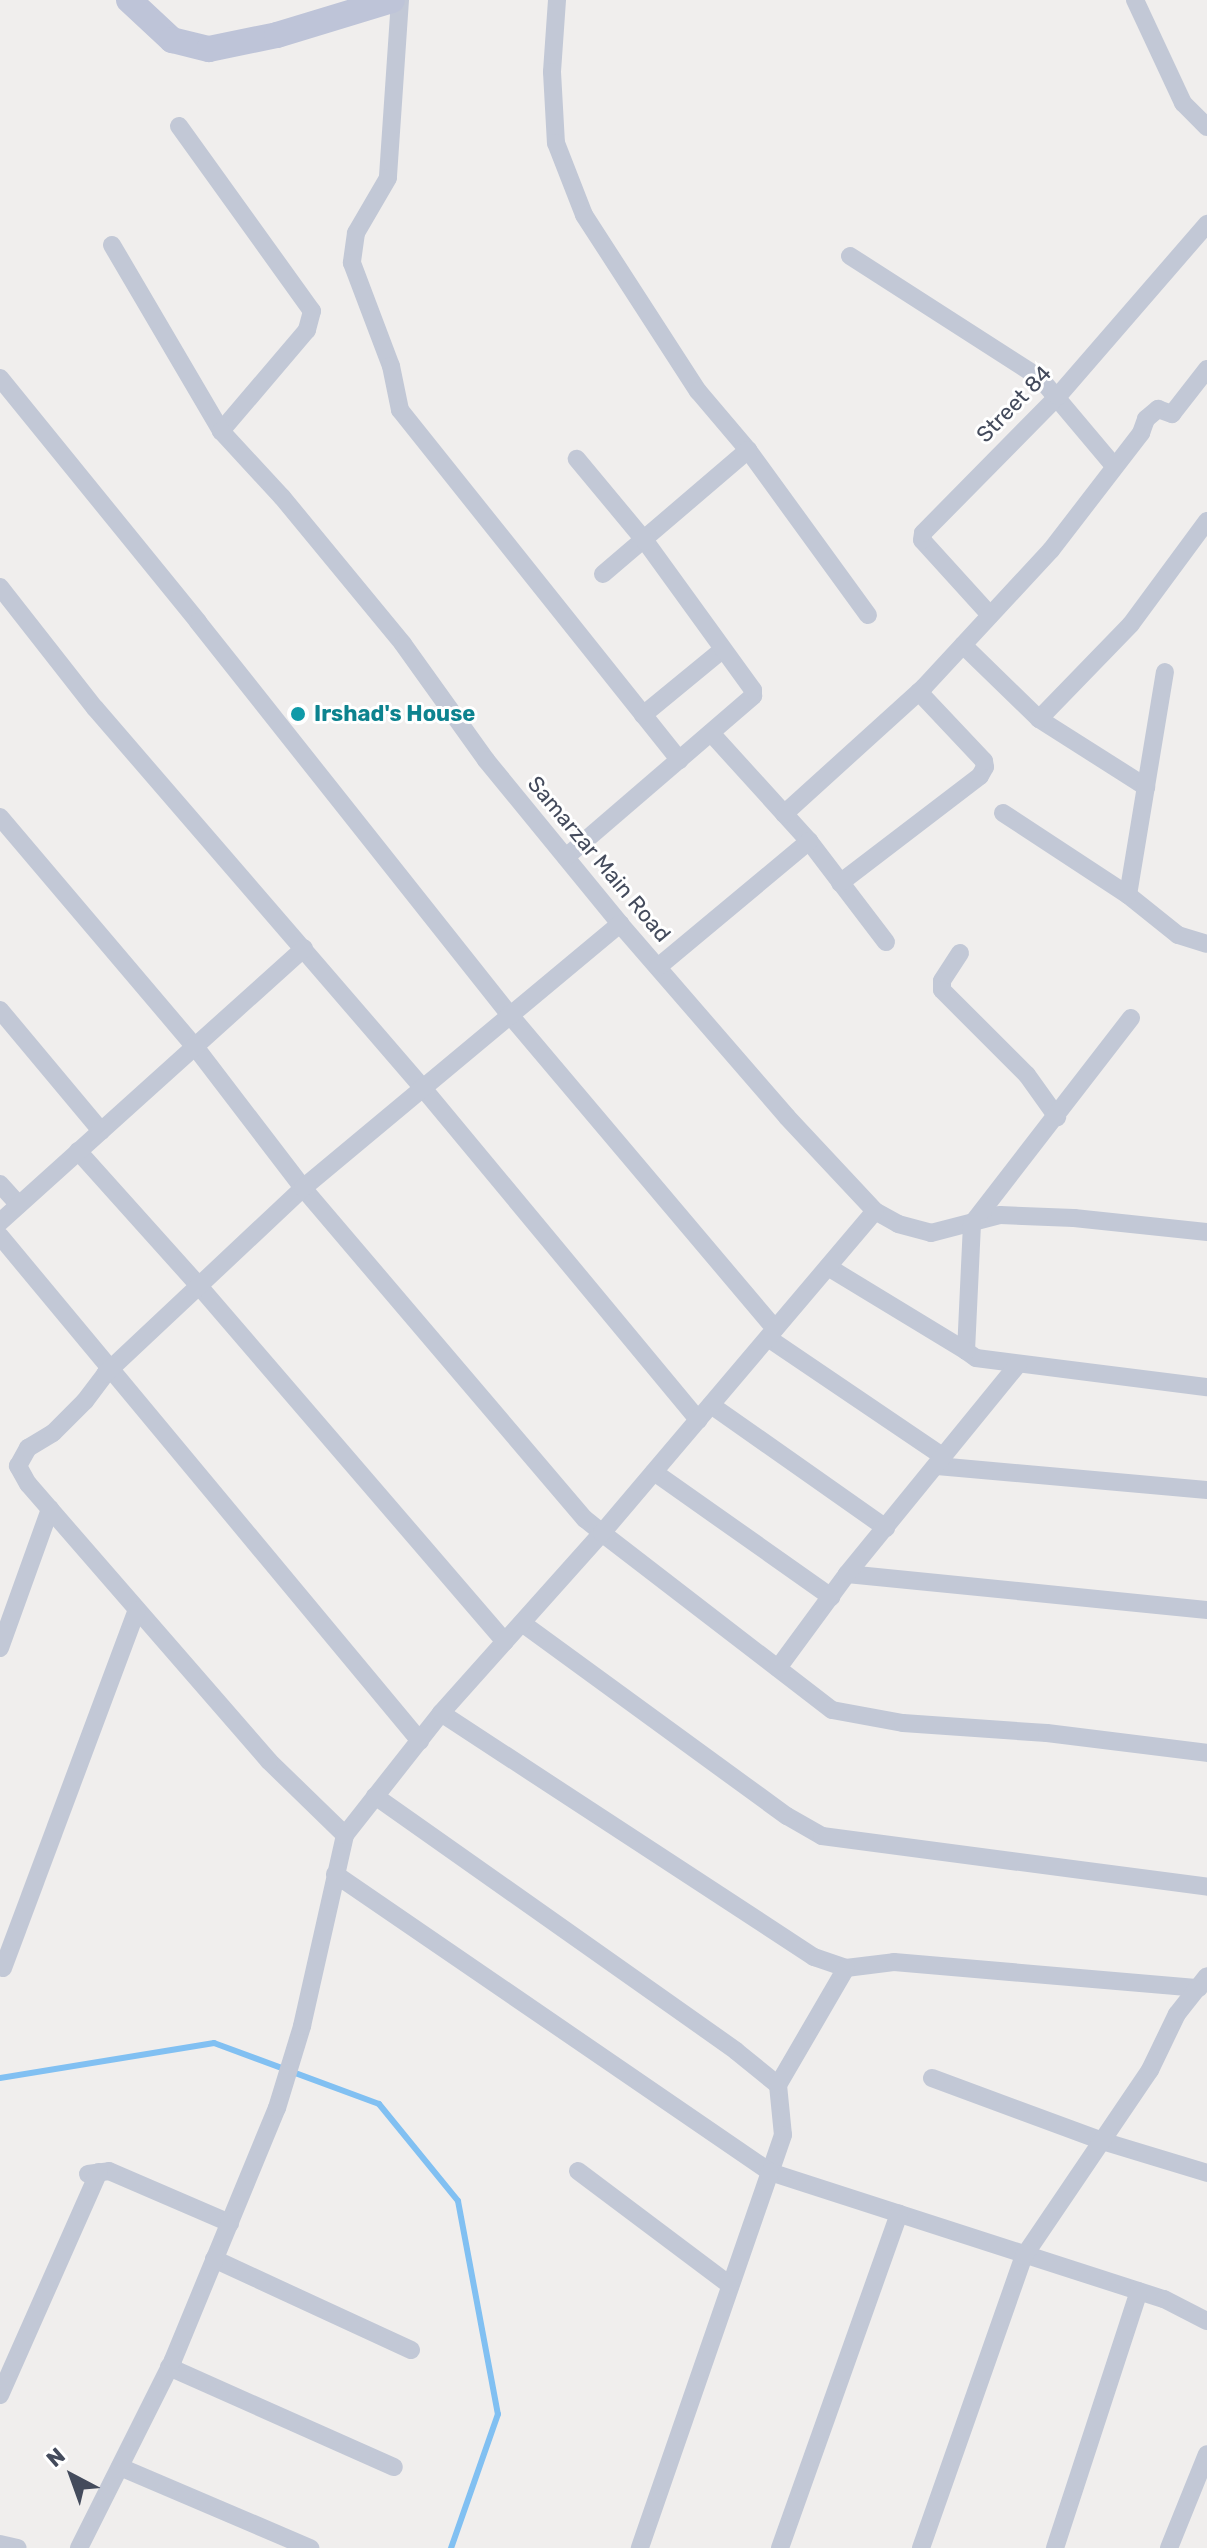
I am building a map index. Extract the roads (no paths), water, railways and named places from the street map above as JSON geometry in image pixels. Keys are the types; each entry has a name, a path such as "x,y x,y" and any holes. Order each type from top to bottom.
{"main road":[{"path":"129,0 172,40 209,49 266,38 392,0"}],"street":[{"path":"400,0 388,178 356,233 352,263 391,366 400,410 679,760"},
{"path":"557,0 552,72 556,143 584,215 698,391 748,450 868,615"},
{"path":"1135,0 1183,103 1207,127"},
{"path":"179,126 312,311 307,330 221,431"},
{"name":"Street 84","path":"990,615 922,540 923,533 1058,396 1207,224"},
{"name":"Samarzar Main Road","path":"112,245 221,431 282,497 403,644 486,760 620,924 787,1117 875,1211 898,1224 931,1233 1000,1215 1074,1218 1207,1232"},
{"path":"850,256 1040,378 1114,466"},
{"path":"784,814 919,692 1051,550 1141,433 1146,419 1158,409 1172,414 1207,369"},
{"path":"0,378 509,1014 772,1333 940,1462 1207,1490"},
{"path":"603,574 748,450"},
{"path":"566,857 753,696 753,690 721,651 645,541 577,459"},
{"path":"1039,719 1131,624 1207,521"},
{"path":"0,587 95,708 422,1087 698,1420"},
{"path":"963,645 1039,719 1146,787"},
{"path":"643,715 721,651"},
{"path":"1128,895 1165,672"},
{"path":"840,883 980,776 985,767 984,761 919,692"},
{"path":"711,733 809,841 886,942"},
{"path":"1003,813 1128,895 1178,935 1207,944"},
{"path":"0,817 196,1048 303,1188 585,1519 602,1533 832,1710 903,1723 1047,1733 1207,1753"},
{"path":"658,967 809,841"},
{"path":"345,1835 269,1761 28,1484 18,1466 28,1448 53,1433 111,1369 303,1188 620,924"},
{"path":"0,1222 304,948"},
{"path":"960,953 942,981 942,990 1027,1075 1057,1117"},
{"path":"0,1010 101,1131"},
{"path":"966,1351 972,1224 1131,1018"},
{"path":"78,1151 199,1286 505,1642"},
{"path":"0,1184 19,1205"},
{"path":"79,2548 169,2367 277,2108 302,2026 345,1835 441,1713 602,1533 875,1211"},
{"path":"0,1236 420,1741"},
{"path":"828,1267 976,1358 1207,1387"},
{"path":"778,1668 847,1574 1018,1364"},
{"path":"711,1405 886,1528"},
{"path":"654,1472 831,1597"},
{"path":"0,1648 50,1509"},
{"path":"847,1574 1207,1610"},
{"path":"3,1968 137,1610"},
{"path":"522,1623 787,1816 822,1836 1207,1887"},
{"path":"441,1713 814,1957 846,1968 894,1962 1203,1982"},
{"path":"375,1796 736,2051 778,2085"},
{"path":"335,1874 770,2172 1139,2291 1207,2321"},
{"path":"640,2548 783,2135 778,2085 846,1968"},
{"path":"921,2548 1024,2256 1150,2070 1177,2014 1203,1982"},
{"path":"932,2078 1102,2141 1207,2173"},
{"path":"0,2395 94,2173 109,2171 230,2223"},
{"path":"578,2171 730,2285"},
{"path":"780,2548 899,2214"},
{"path":"214,2259 411,2350"},
{"path":"1055,2548 1139,2291"},
{"path":"169,2367 394,2467"},
{"path":"1169,2548 1207,2454"},
{"path":"120,2467 310,2548"},
{"path":"0,2544 18,2548"}],"waterway":[{"path":"0,2078 214,2043 379,2104 458,2201 498,2414 451,2548"}],"place":[{"name":"Irshad's House","path":"298,714"}]}
